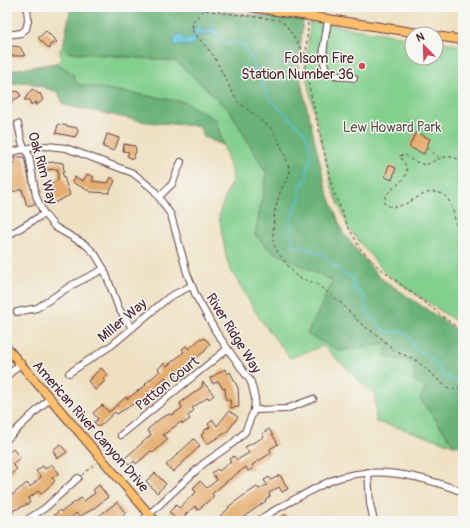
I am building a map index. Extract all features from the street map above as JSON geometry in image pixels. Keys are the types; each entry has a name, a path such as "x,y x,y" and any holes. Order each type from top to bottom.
{"main road":[{"path":"253,7 404,31"},
{"path":"444,37 463,40"},
{"name":"American River Canyon Drive","path":"7,348 155,521"}],"street":[{"path":"7,35 21,33 26,29 28,21 26,7"},
{"path":"328,19 323,56 324,66 332,74 354,78"},
{"name":"Oak Rim Way","path":"18,124 25,149 29,156 36,196 44,214 58,229 89,248 104,269 119,308 132,328"},
{"name":"River Ridge Way","path":"7,153 48,146 75,150 133,173 148,184 160,196 175,223 182,257 191,286 205,315 251,382 255,398 254,410 250,423 241,436 203,464 142,521"},
{"path":"160,196 172,184 181,162"},
{"path":"7,236 44,214"},
{"path":"17,312 28,311 44,304 72,285 104,269"},
{"name":"Miller Way","path":"68,373 95,358 169,296 191,286"},
{"name":"Patton Court","path":"121,435 227,349"},
{"path":"7,376 20,364"},
{"path":"7,439 50,398"},
{"path":"254,410 286,409 313,399"},
{"path":"258,521 321,485 346,476 368,472 404,475 463,492"},
{"path":"368,472 370,504 374,521"},
{"path":"25,521 45,508 78,478"}],"path":[{"path":"305,54 286,25 279,20 204,10 193,21 192,30 213,55 237,101 273,130 285,155 290,171 288,180 281,189 275,210 273,229 273,242 278,253 297,277 307,279 321,287 339,301 361,324 382,338 396,352 415,359 446,388 453,389 463,387"},
{"path":"308,16 305,68 332,188 340,210 354,238 366,255 386,275 463,332"},
{"path":"428,148 438,157"},
{"path":"463,161 452,157 438,157 426,165 413,162 405,155 399,156 405,163 407,173 403,180 386,194 384,203 387,206 395,207 433,192 441,194 445,196 451,204 457,230 463,240"},
{"path":"78,478 101,459"}],"green space":[{"path":"71,7 175,7 303,20 298,70 326,188 343,233 379,277 463,334 463,446 454,445 420,399 426,388 414,380 415,363 384,356 390,342 339,351 307,334 333,281 272,251 255,235 267,174 230,111 176,61 68,52 63,46"},
{"name":"Lew Howard Park","path":"310,22 404,37 404,66 444,66 444,42 463,46 463,326 385,273 349,229 332,187 305,71"},
{"path":"63,46 68,52 176,61 230,111 267,174 255,235 272,251 333,281 339,351 390,342 384,356 415,363 426,387 420,399 454,445 376,422 375,395 323,346 290,358 260,319 232,272 226,257 219,214 233,177 216,120 184,102 76,84 72,73 56,63 61,59 60,50"},
{"path":"56,63 72,73 77,84 184,102 216,120 223,145 204,137 199,126 146,122 64,105 58,92 27,82 9,84 7,82 7,71"}],"water":[{"path":"199,27 205,32 211,28 216,29 221,34 217,38 211,33 204,36 199,34 196,36 197,39 195,44 188,46 175,46 173,39 177,35 180,34 185,39 192,38 194,35 191,31"}],"building":[{"path":"46,31 57,42 50,45 50,49 38,38"},
{"path":"12,46 20,47 25,56 7,56 7,48"},
{"path":"32,89 39,94 40,93 43,100 36,106 37,102 30,105 30,100 24,100"},
{"path":"18,91 21,96 12,101 11,105 7,106 7,93"},
{"path":"58,124 77,128 78,132 75,137 56,133"},
{"path":"7,131 12,143 7,145"},
{"path":"416,132 430,139 424,154 409,147"},
{"path":"107,134 119,138 114,151 103,147"},
{"path":"124,144 135,146 136,151 133,159 127,156 129,152 123,151"},
{"path":"14,157 24,157 35,204 27,206 22,189 12,192 7,176 7,166 15,163"},
{"path":"40,163 63,163 64,172 62,172 70,195 52,204 46,188 58,180 58,169 42,170"},
{"path":"389,165 396,168 392,180 385,177"},
{"path":"87,174 94,177 92,181 108,183 111,177 115,181 109,193 91,192 72,182 75,177 83,181"},
{"path":"201,338 202,340 204,338 210,344 205,349 206,350 169,381 166,377 157,384 160,388 143,400 144,401 137,406 135,403 117,414 115,412 99,427 94,422 98,419 93,413 102,405 109,412 126,397 127,399 146,385 145,384 160,371 158,369 164,363 167,366 184,352 182,349 186,346 189,349"},
{"path":"101,368 108,375 103,379 105,381 95,390 88,381"},
{"path":"225,369 227,374 230,372 238,388 239,407 231,408 230,400 226,400 225,388 223,389 218,381 213,384 210,378"},
{"path":"203,382 214,395 209,399 208,397 192,408 194,410 188,416 190,419 183,424 181,422 163,435 168,439 153,453 151,451 136,464 134,461 130,465 124,459 151,435 147,430 161,418 170,414 172,415 182,408 180,403 202,387"},
{"path":"229,411 238,417 227,432 207,444 201,435 204,433 203,431 210,427 208,424 213,420 217,426"},
{"path":"269,429 278,444 270,449 271,453 252,465 254,468 248,471 246,467 227,481 212,494 214,496 198,510 195,506 184,516 186,518 183,521 178,521 169,512 176,505 179,508 196,492 193,488 200,481 207,488 217,480 212,473 217,469 219,471 231,462 229,460 234,456 237,460 249,453 245,447 264,437 262,434"},
{"path":"194,439 200,446 173,472 166,465"},
{"path":"60,444 67,452 57,459 53,450"},
{"path":"13,449 20,458 12,464 17,469 7,478 7,454"},
{"path":"51,464 59,473 52,478 55,481 41,494 38,491 28,499 30,503 12,511 13,513 7,517 7,496 11,493 12,495 27,483 30,487 41,477 36,471 43,466 45,469"},
{"path":"155,473 166,484 157,493 146,481"},
{"path":"280,475 288,489 282,492 279,487 269,493 270,496 265,500 266,501 238,521 215,521 229,508 228,507 243,496 257,487 259,489 267,485 264,480 269,477 271,480"},
{"path":"99,485 108,497 93,509 79,517 76,513 68,521 52,521 55,518 53,516 60,510 61,512 81,498 84,501 95,493 93,490"},
{"path":"117,502 126,514 116,521 104,521 100,515"},
{"path":"286,514 290,521 275,521"}],"waterway":[{"path":"213,30 214,22"},
{"path":"217,36 225,45 236,42 245,47 248,55 253,58 254,65 270,100 305,132 309,144 311,159 306,171 308,177 299,188 301,199 296,203 291,219 293,239 292,245 309,249 321,254 332,262 344,275 350,275 354,280 353,288 359,292 365,300 366,311 384,330 387,333 401,331 410,337 413,348 430,356 445,377 456,381 463,388"}],"place":[{"name":"Folsom Fire Station Number 36","path":"362,66"}]}
